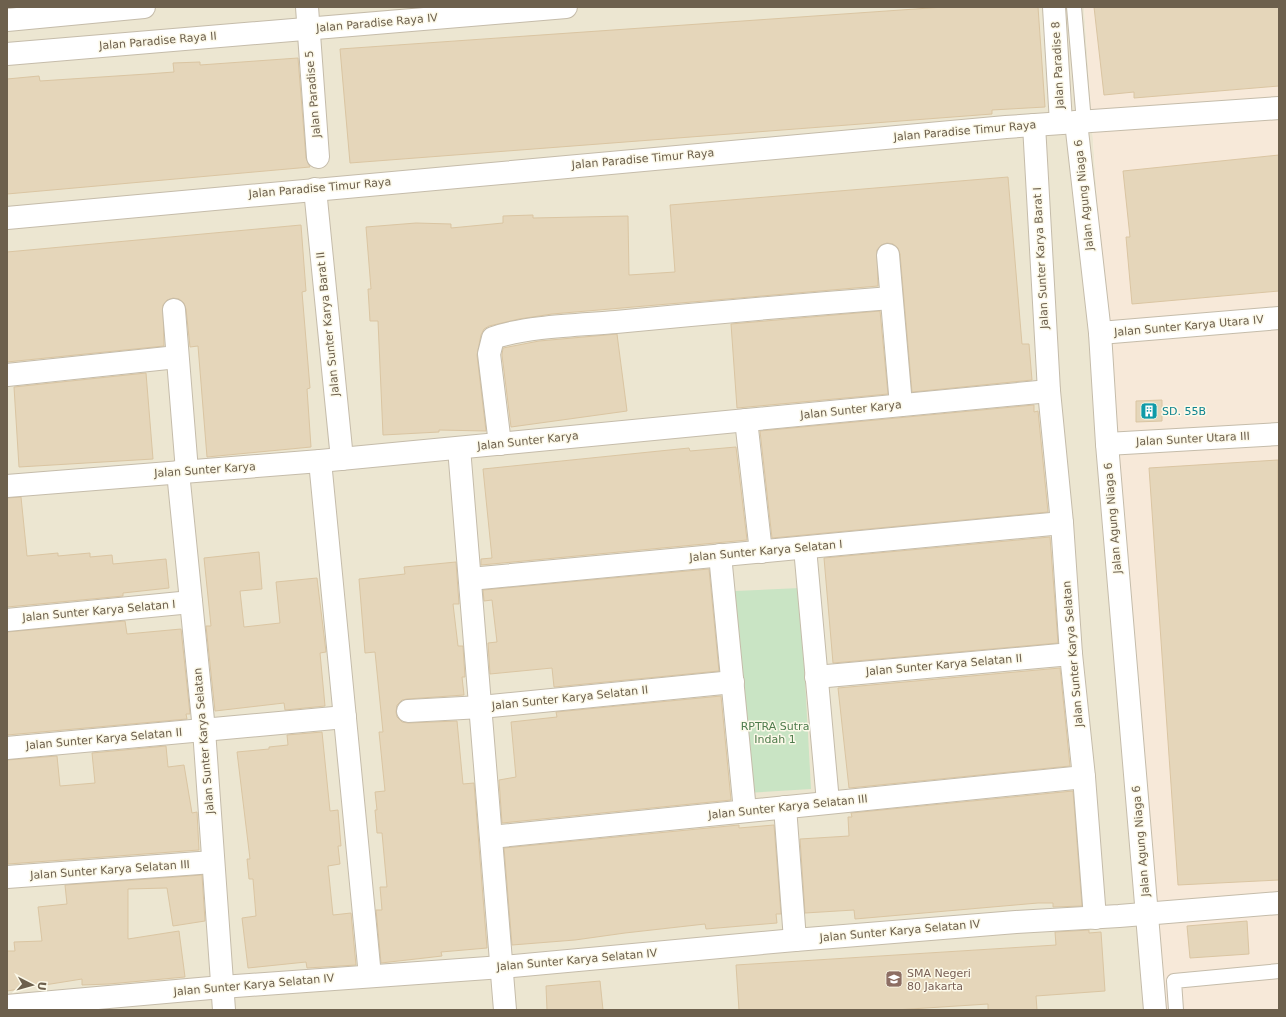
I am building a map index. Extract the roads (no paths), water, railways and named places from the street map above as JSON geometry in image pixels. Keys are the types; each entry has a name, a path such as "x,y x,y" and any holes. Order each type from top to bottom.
{"street":[{"path":"7,10 7,20 144,7"},
{"name":"Jalan Paradise 5","path":"307,7 318,157"},
{"name":"Jalan Paradise Raya IV","path":"308,28 461,11 566,7"},
{"name":"Jalan Paradise 8","path":"1054,7 1074,122"},
{"name":"Jalan Paradise Raya II","path":"7,54 308,28"},
{"name":"Jalan Paradise Timur Raya","path":"7,218 315,189 1074,122 1279,108"},
{"name":"Jalan Agung Niaga 6","path":"1074,122 1100,333 1107,444 1148,914"},
{"name":"Jalan Sunter Karya Barat I","path":"1034,126 1049,391"},
{"name":"Jalan Sunter Karya Barat II","path":"315,189 342,459"},
{"path":"888,255 901,405"},
{"path":"500,444 489,354 493,338 506,333 768,307 891,298"},
{"name":"Jalan Sunter Karya Selatan","path":"174,310 191,602 204,730 224,1010"},
{"name":"Jalan Sunter Karya Utara IV","path":"1100,333 1279,318"},
{"path":"7,375 177,357"},
{"name":"Jalan Sunter Karya","path":"7,486 342,459 1049,391"},
{"name":"Jalan Sunter Karya Selatan","path":"1049,391 1062,524 1071,654 1084,776 1095,918"},
{"path":"746,420 761,552"},
{"name":"Jalan Sunter Utara III","path":"1107,444 1279,434"},
{"path":"460,448 505,1010"},
{"path":"320,461 370,976"},
{"name":"Jalan Sunter Karya Selatan I","path":"470,580 720,555 1062,524"},
{"path":"805,548 828,802"},
{"path":"720,555 746,812"},
{"name":"Jalan Sunter Karya Selatan I","path":"7,620 191,602"},
{"name":"Jalan Sunter Karya Selatan II","path":"816,676 1071,654"},
{"name":"Jalan Sunter Karya Selatan II","path":"408,711 481,707 733,682"},
{"name":"Jalan Sunter Karya Selatan II","path":"7,748 345,717"},
{"name":"Jalan Sunter Karya Selatan III","path":"491,837 746,812 828,802 1084,776"},
{"path":"785,807 795,940"},
{"name":"Jalan Sunter Karya Selatan III","path":"7,877 214,862"},
{"name":"Jalan Sunter Karya Selatan IV","path":"7,1006 222,986 502,967 795,940 1279,903"},
{"path":"1148,914 1155,1010"}],"lane":[{"path":"1074,7 1074,122"},
{"path":"1176,1010 1174,981 1279,971"}],"place":[{"name":"SD. 55B","path":"1149,411"},
{"name":"SMA Negeri 80 Jakarta","path":"894,979"}],"park label":[{"name":"RPTRA Sutra Indah 1","path":"775,732"}]}
